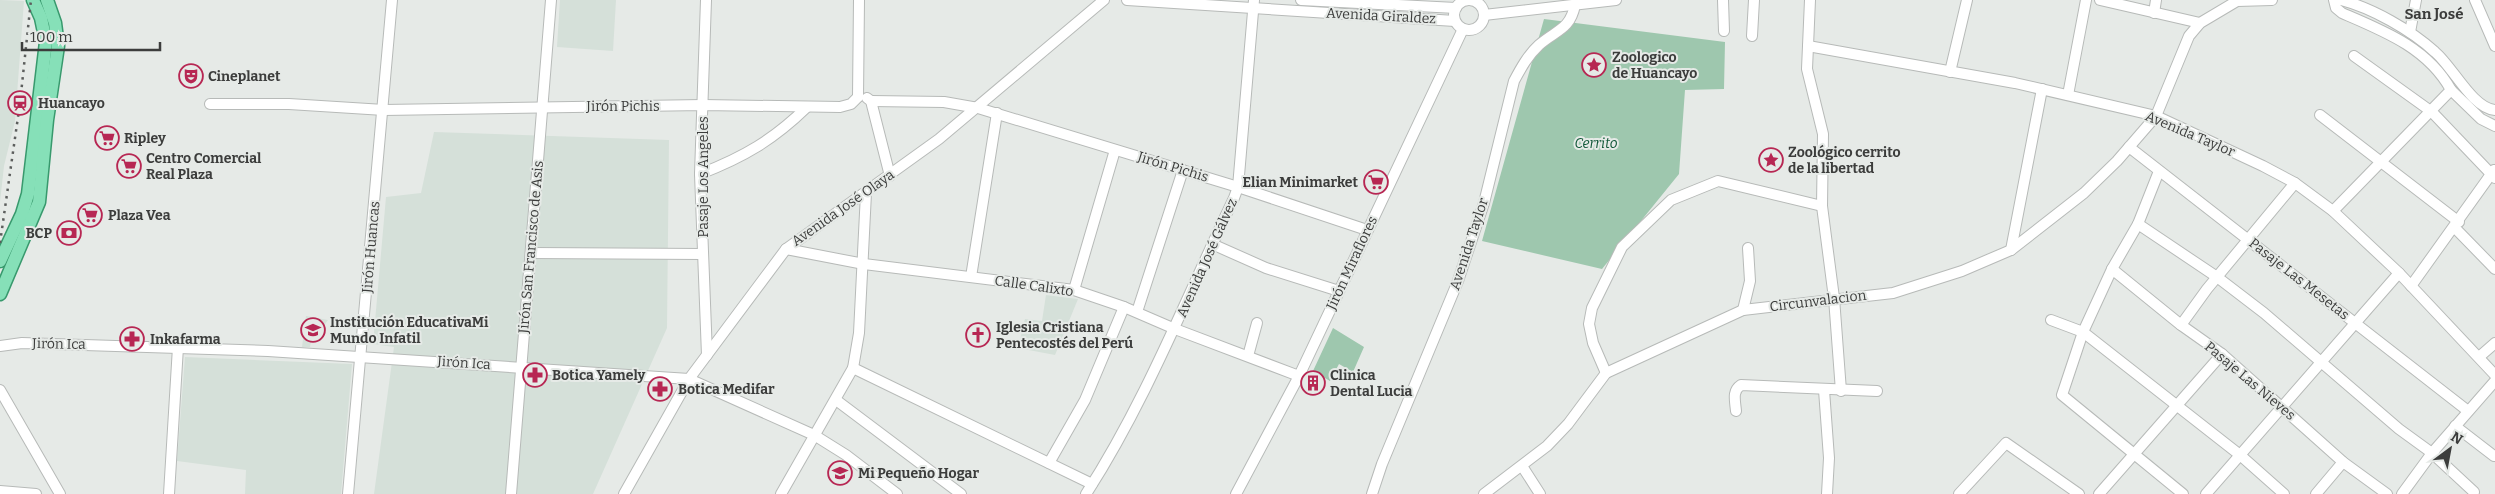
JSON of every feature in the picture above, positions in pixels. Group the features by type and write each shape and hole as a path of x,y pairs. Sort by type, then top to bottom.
{"main road":[{"path":"0,261 22,214 28,194 45,60 45,31 33,0"},
{"path":"0,294 39,202 47,120 58,46 55,23 47,0"}],"street":[{"name":"Jirón Huancas","path":"348,494 384,110 392,0"},
{"name":"Jirón San Francisco de Asis","path":"511,494 551,0"},
{"name":"Pasaje Los Angeles","path":"706,0 700,174 707,355"},
{"path":"858,97 859,0"},
{"name":"Avenida José Olaya","path":"624,494 689,379 786,249 890,176 978,108 1104,0"},
{"name":"Avenida Giraldez","path":"1127,0 1254,5 1455,21"},
{"name":"Avenida Giraldez","path":"1301,0 1456,8"},
{"path":"1466,0 1478,2 1484,15 1482,23 1477,28 1463,29 1455,21 1456,8 1466,0"},
{"path":"1484,15 1616,0"},
{"path":"1723,0 1724,31"},
{"path":"1752,36 1754,0"},
{"path":"1810,0 1807,69 1823,134 1822,206 1834,298 1842,391"},
{"path":"1950,72 1966,0"},
{"path":"2068,95 2086,0"},
{"path":"2100,0 2200,23 2237,0 2268,0"},
{"path":"2154,13 2156,0"},
{"path":"2334,0 2336,8 2342,13 2395,36 2413,48 2440,72 2451,90 2481,119 2495,126"},
{"path":"2340,0 2353,2 2410,32 2436,52 2476,101 2485,108 2495,110"},
{"path":"2410,32 2416,0"},
{"path":"2475,0 2495,46"},
{"name":"Avenida José Gálvez","path":"1086,494 1127,427 1175,329 1238,187 1254,5"},
{"name":"Avenida Taylor","path":"1372,494 1388,448 1458,280 1484,203 1514,81 1538,45 1568,25 1573,17 1576,5"},
{"name":"Circunvalacion","path":"1484,494 1547,446 1568,424 1606,373 1743,310 1893,292 1971,268 2011,250 2084,192 2129,147 2156,116 2189,36 2200,23"},
{"name":"Jirón Miraflores","path":"1236,494 1299,376 1463,29"},
{"name":"Avenida Taylor","path":"1808,46 2042,89 2156,116 2263,166 2295,183 2333,210 2412,286 2495,375"},
{"path":"2354,56 2432,112 2494,174 2412,286"},
{"path":"2011,250 2042,89"},
{"path":"2333,210 2432,112 2451,90"},
{"name":"Jirón Pichis","path":"210,104 289,104 384,110 543,106 703,105 840,107 851,104 858,97 867,98 871,101 944,102 997,113 1238,187 1367,230"},
{"path":"871,101 890,176"},
{"path":"700,174 735,161 769,141 807,107"},
{"path":"971,277 997,113"},
{"path":"2320,115 2382,162 2457,225 2495,269"},
{"name":"Pasaje Las Mesetas","path":"2129,147 2468,411"},
{"path":"1074,290 1115,150"},
{"path":"1137,312 1183,170"},
{"path":"2159,170 2138,224 2112,269 2083,332 2062,394 2183,494"},
{"path":"1606,373 1593,343 1589,324 1595,300 1622,247 1671,200 1718,181 1822,206"},
{"path":"2181,325 2217,277 2295,183"},
{"path":"781,494 853,368 859,333 864,264 866,193"},
{"path":"2138,224 2217,277 2264,313 2399,429 2432,452 2474,492"},
{"path":"1212,244 1266,268 1339,291"},
{"path":"1743,310 1750,281 1748,248"},
{"name":"Calle Calixto","path":"786,249 864,264 1074,290 1124,307 1175,329 1299,376"},
{"path":"531,253 703,254"},
{"name":"Pasaje Las Nieves","path":"2112,269 2181,325 2222,354 2343,462 2387,494"},
{"path":"2206,494 2399,273"},
{"path":"1049,463 1085,400 1124,307"},
{"path":"2051,320 2083,332 2240,455 2284,494"},
{"path":"1248,356 1257,323"},
{"name":"Jirón Ica","path":"0,346 22,343 178,347 360,356 689,379 814,435 846,455 897,494"},
{"path":"2479,357 2495,343"},
{"path":"169,494 178,347"},
{"path":"2099,494 2222,354"},
{"path":"853,368 1092,484"},
{"path":"2402,494 2432,452 2495,381"},
{"path":"1736,410 1735,394 1737,388 1742,385 1877,392"},
{"path":"0,390 60,494"},
{"path":"1824,390 1829,458 1827,494"},
{"path":"836,400 961,494"},
{"path":"2455,426 2494,456"},
{"path":"1964,493 2006,443 2079,494"},
{"path":"2316,494 2343,462"},
{"path":"1522,466 1540,494"},
{"path":"0,491 36,494"}],"shaded area":[{"path":"0,0 24,1 15,121 4,166 0,202"},
{"path":"560,0 616,0 613,51 557,47"},
{"path":"434,132 669,140 667,328 593,494 374,494 394,347 373,344 386,197 421,193"},
{"path":"1046,295 1078,299 1055,355 1018,348 1025,319 1042,321"},
{"name":"Institución EducativaMi Mundo Infatil","path":"306,316 328,320 318,334 312,334 310,347 302,347"},
{"path":"185,357 352,364 341,494 245,494 246,470 177,461"},
{"name":"Mi Pequeño Hogar","path":"840,462 849,468 839,485 830,479"}],"green space":[{"name":"Cerrito","path":"1544,19 1725,42 1724,89 1685,90 1679,174 1602,269 1482,241"},
{"path":"1333,328 1364,347 1353,372 1339,364 1330,381 1313,371"}],"railway":[{"path":"0,243 20,103 31,0"}],"place":[{"name":"Zoologico de Huancayo","path":"1594,65"},
{"name":"Cineplanet","path":"191,76"},
{"name":"Huancayo","path":"20,103"},
{"name":"Ripley","path":"107,138"},
{"name":"Zoológico cerrito de la libertad","path":"1771,160"},
{"name":"Centro Comercial Real Plaza","path":"129,166"},
{"name":"Elian Minimarket","path":"1376,182"},
{"name":"Plaza Vea","path":"90,215"},
{"name":"BCP","path":"69,233"},
{"name":"Institución EducativaMi Mundo Infatil","path":"313,330"},
{"name":"Iglesia Cristiana Pentecostés del Perú","path":"978,335"},
{"name":"Inkafarma","path":"132,339"},
{"name":"Botica Yamely","path":"535,375"},
{"name":"Clinica Dental Lucia","path":"1313,383"},
{"name":"Botica Medifar","path":"660,389"},
{"name":"Mi Pequeño Hogar","path":"840,473"}],"district":[{"name":"San José","path":"2434,14"}]}
